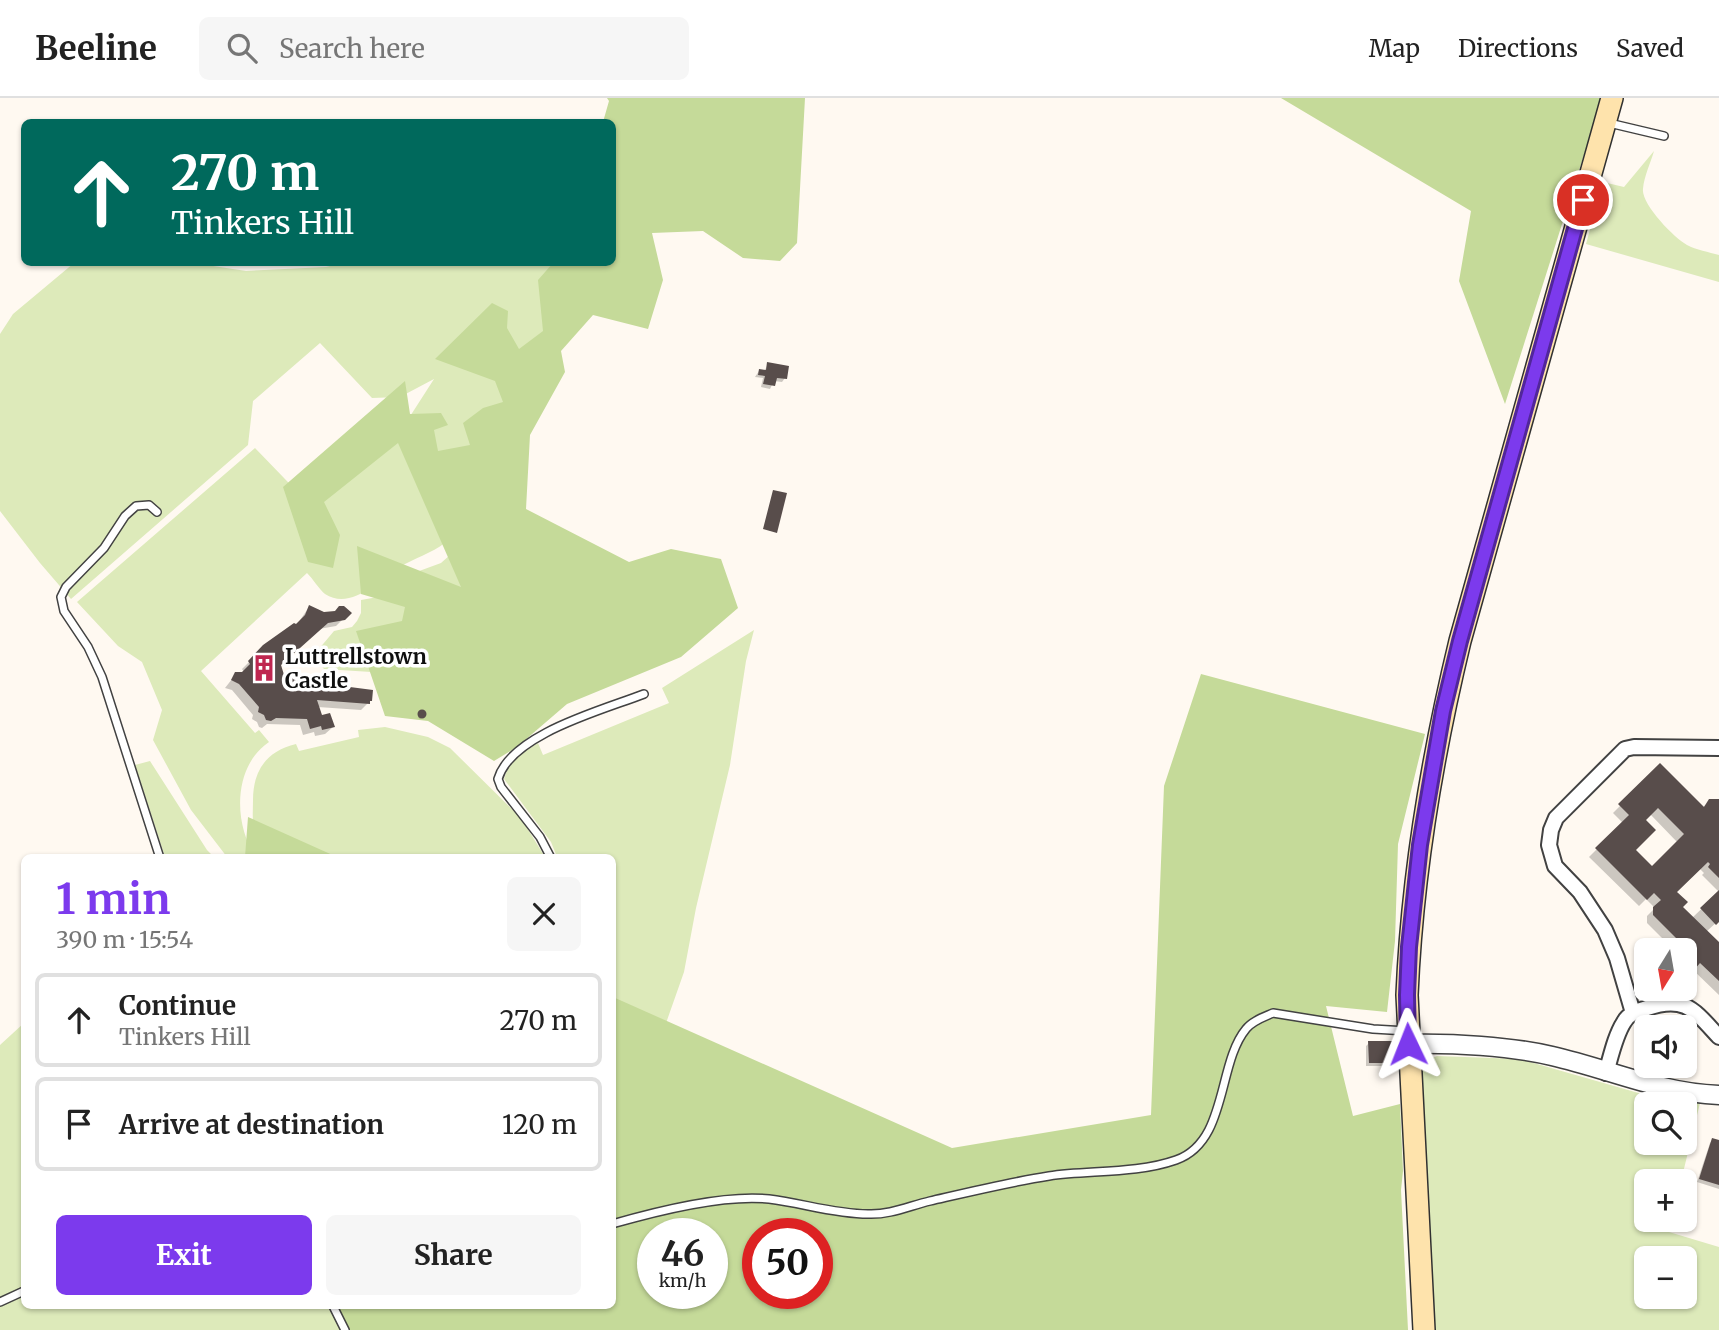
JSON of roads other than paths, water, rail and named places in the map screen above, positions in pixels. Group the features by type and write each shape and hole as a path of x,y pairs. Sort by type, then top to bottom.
{"main road":[{"path":"1424,1330 1407,995 1420,845 1443,711 1460,641 1612,98"}],"street":[{"path":"1633,1013 1617,958 1605,930 1593,908 1560,872 1552,859 1549,845 1553,824 1570,803 1625,749 1719,748"},
{"path":"1606,1073 1622,1025 1633,1013 1663,1002 1682,1003 1692,1009 1719,1037"},
{"path":"1408,1038 1512,1049 1555,1057 1662,1089 1719,1095"}],"lane":[{"path":"1605,122 1664,136"},
{"path":"156,512 149,505 136,506 130,511 104,548 66,587 61,597 64,611 88,647 102,677 159,854"},
{"path":"549,854 534,827 501,786 498,779 500,772 522,748 545,732 644,695"},
{"path":"616,1223 713,1201 753,1199 836,1212 894,1212 929,1201 1048,1176 1132,1168 1177,1160 1200,1144 1213,1119 1235,1048 1247,1028 1261,1018 1273,1013 1373,1029 1408,1038"},
{"path":"0,1302 21,1292"},
{"path":"334,1309 345,1330"}],"place":[{"name":"Luttrellstown Castle","path":"264,668"}]}
